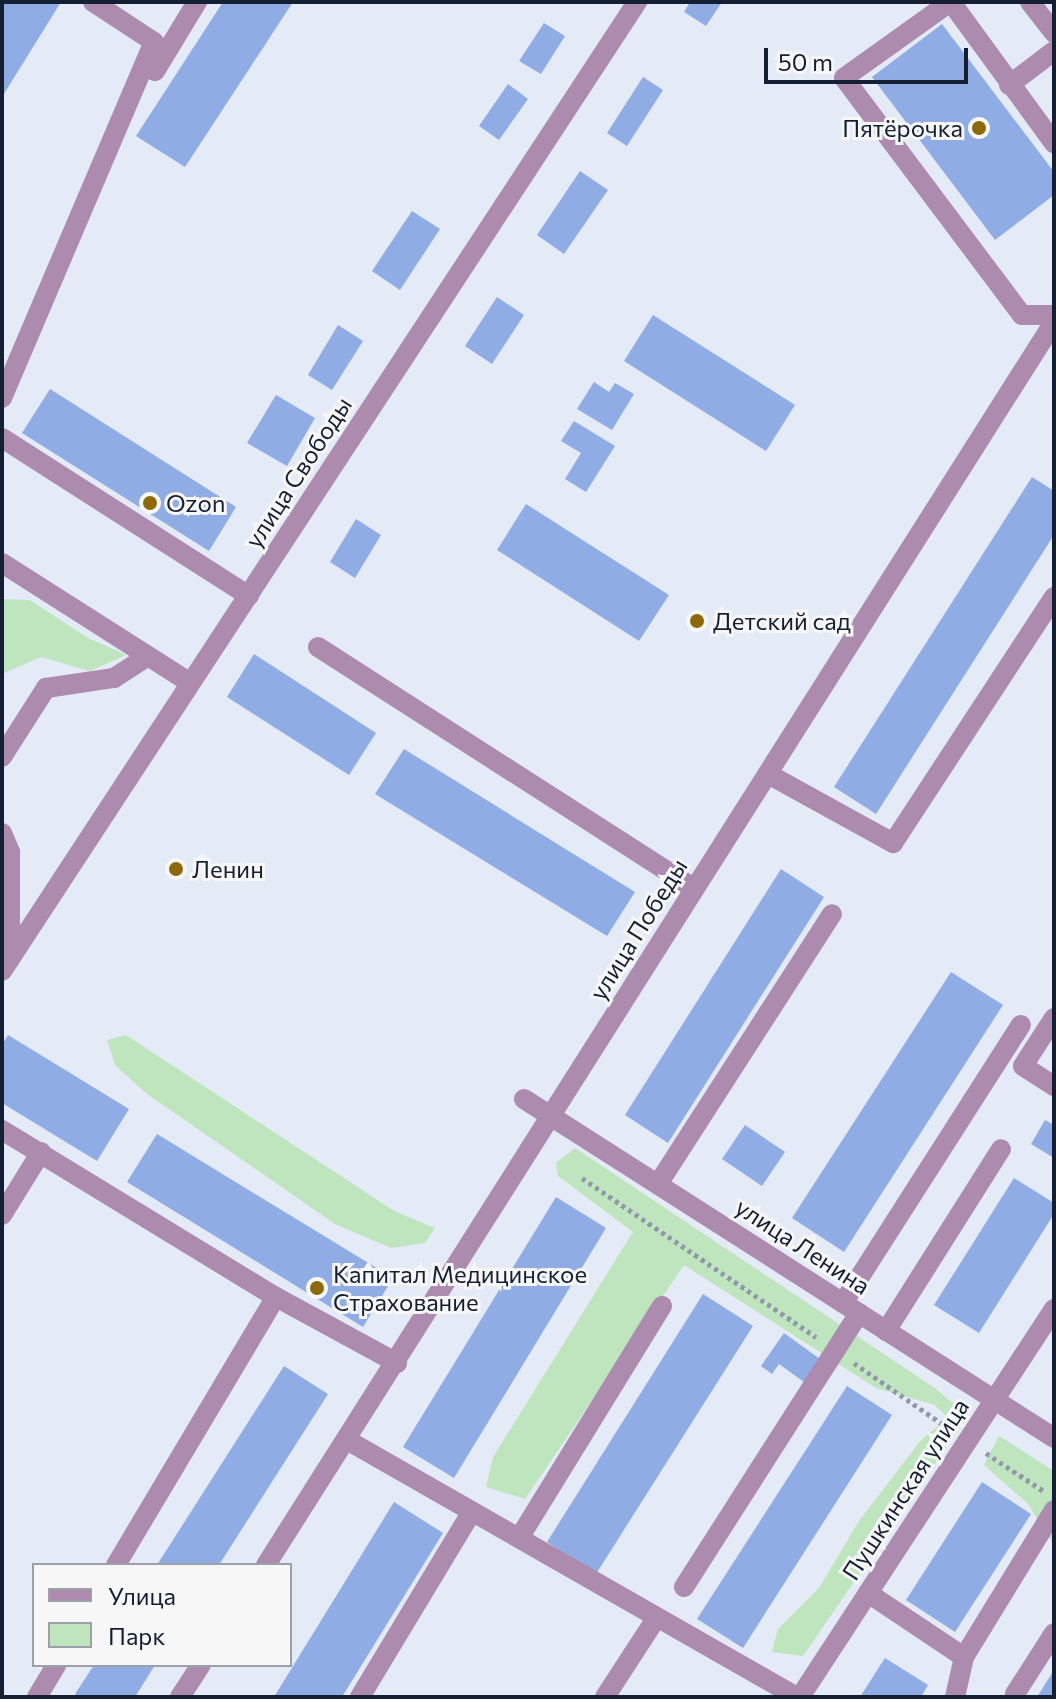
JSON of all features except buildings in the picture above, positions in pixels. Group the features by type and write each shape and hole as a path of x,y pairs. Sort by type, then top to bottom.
{"street":[{"path":"93,2 154,42"},
{"path":"154,42 155,71 197,2"},
{"name":"улица Свободы","path":"6,965 637,2"},
{"path":"1054,143 951,2 844,78 1022,315 1054,315"},
{"path":"1030,2 1054,33"},
{"path":"2,398 154,42"},
{"path":"1009,85 1054,51"},
{"name":"улица Победы","path":"267,1563 397,1363 1054,322"},
{"path":"2,438 249,596"},
{"path":"2,563 189,682"},
{"path":"768,774 893,843 1054,597"},
{"path":"318,647 694,888"},
{"path":"2,757 46,688 114,678 148,656"},
{"path":"2,833 10,852 6,965"},
{"path":"658,1184 832,914"},
{"path":"1054,1018 1023,1066 1054,1086"},
{"path":"684,1587 1021,1025"},
{"name":"улица Ленина","path":"524,1099 552,1113 1054,1438"},
{"path":"2,1130 276,1297 397,1363"},
{"path":"886,1331 1001,1149"},
{"path":"2,1215 41,1152"},
{"path":"117,1563 276,1297"},
{"path":"521,1535 662,1306"},
{"name":"Пушкинская улица","path":"799,1697 1054,1309"},
{"path":"347,1440 471,1513 521,1535 799,1697"},
{"path":"955,1697 964,1657 1054,1510"},
{"path":"360,1697 471,1513"},
{"path":"868,1593 964,1657"},
{"path":"605,1697 657,1617"},
{"path":"1015,1694 1054,1633"},
{"path":"37,1697 55,1667"},
{"path":"180,1697 200,1667"}],"green space":[{"path":"2,599 30,600 88,638 126,655 90,671 41,657 2,674"},
{"path":"126,1035 394,1211 435,1228 425,1243 391,1248 335,1224 147,1094 115,1065 107,1040"},
{"path":"575,1148 936,1389 968,1416 803,1656 772,1652 778,1629 819,1588 859,1521 921,1440 948,1418 935,1405 876,1388 684,1265 525,1499 486,1487 493,1457 633,1232 558,1176 556,1163"},
{"path":"999,1436 1054,1471 1054,1545 1028,1504 984,1465"}],"place":[{"name":"Пятёрочка","path":"979,128"},
{"name":"Ozon","path":"150,503"},
{"name":"Детский сад","path":"697,621"},
{"name":"Ленин","path":"176,869"},
{"name":"Капитал Медицинское Страхование","path":"317,1288"}]}
